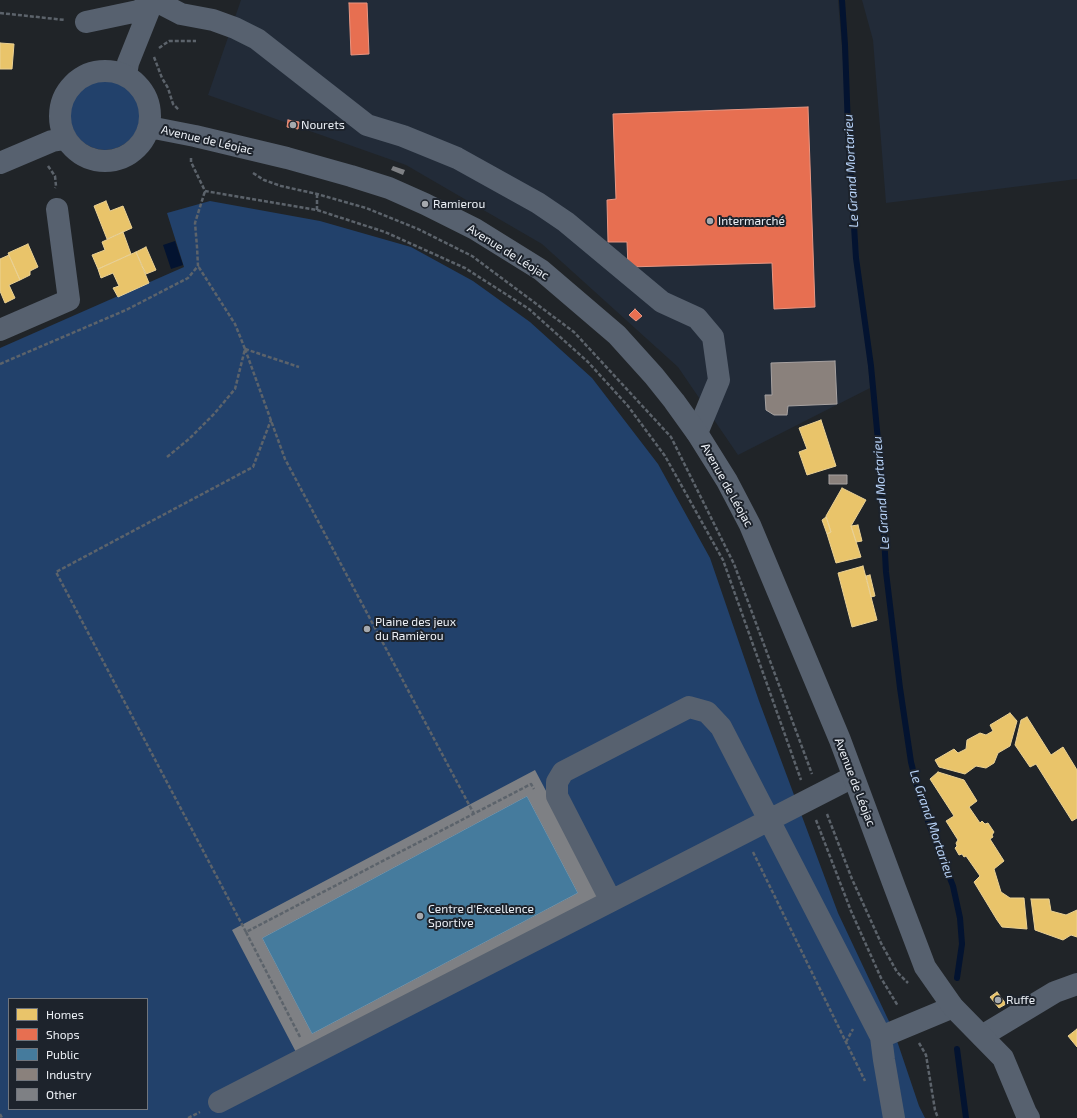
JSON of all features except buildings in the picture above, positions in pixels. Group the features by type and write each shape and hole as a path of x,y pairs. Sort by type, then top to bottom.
{"main road":[{"path":"86,22 138,11 154,1"},
{"path":"126,75 128,63 154,1"},
{"path":"154,1 181,14 213,20 257,38 367,125 403,136 457,158 538,203 566,222 662,302 697,318 713,337 719,380 697,433"},
{"path":"97,71 112,71 126,75 138,84 146,97 150,112 149,127 144,140 135,150 124,157 111,161 97,160 85,157 74,149 65,139 60,125 59,110 63,96 72,84 83,75 97,71"},
{"name":"Avenue de Léojac","path":"149,127 280,156 390,188 426,204 475,229 541,270 617,335 654,376 697,433 727,481 750,525 840,740 925,967 953,1007 1003,1058 1029,1118"},
{"path":"0,163 52,142 65,139"},
{"path":"0,330 69,300 57,209"},
{"path":"611,901 557,796 557,782 563,772 689,707 707,712 721,727 881,1037 894,1118"},
{"path":"219,1102 853,776"},
{"path":"982,1036 1056,992 1077,984"},
{"path":"881,1037 953,1007"}],"path":[{"path":"0,13 86,22"},
{"path":"138,39 159,48 154,57 162,78 168,88 172,104 184,114"},
{"path":"191,155 191,162 205,191 195,223 198,266 235,324 285,459 474,814"},
{"path":"252,173 264,180 281,186 317,194 366,208 418,229 472,256 574,332 671,437 734,564 814,797 851,911 881,978 910,1025 926,1055 935,1110 938,1118"},
{"path":"205,191 317,210 385,232 465,268 529,309 588,362 628,406 665,456 723,560 814,797 881,943 897,972 913,988"},
{"path":"317,194 317,210"},
{"path":"0,364 126,310 188,278 198,266"},
{"path":"245,349 299,368"},
{"path":"167,457 189,440 236,389 245,349"},
{"path":"271,420 253,468 56,572 310,1055"},
{"path":"246,932 531,784 535,791"},
{"path":"744,833 866,1084"},
{"path":"0,1114 2,1118"}],"shaded area":[{"path":"241,0 838,0 870,388 738,455 678,367 542,244 406,165 208,95"},
{"path":"862,0 1077,0 1077,179 886,203 873,40"},
{"path":"105,80 118,83 130,90 137,102 140,115 137,128 130,140 118,147 105,150 92,147 80,140 73,128 70,115 73,102 80,90 92,83"},
{"name":"Plaine des jeux du Ramièrou","path":"210,201 320,221 411,247 473,281 530,322 592,378 658,464 710,558 759,701 838,913 894,1032 919,1106 925,1118 0,1118 0,348 184,267 167,213"},
{"path":"175,241 183,265 171,269 163,245"}],"waterway":[{"name":"Le Grand Mortarieu","path":"842,0 856,258 871,366 880,462 886,572 900,688 911,762 920,798 953,886 960,918 962,944 957,978"},
{"name":"Le Grand Mortarieu","path":"957,1049 966,1118"}],"place":[{"name":"Nourets","path":"293,125"},
{"name":"Ramierou","path":"425,204"},
{"name":"Intermarché","path":"710,221"},
{"name":"Plaine des jeux du Ramièrou","path":"367,629"},
{"name":"Centre d'Excellence Sportive","path":"420,916"},
{"name":"Ruffe","path":"998,1000"}]}
